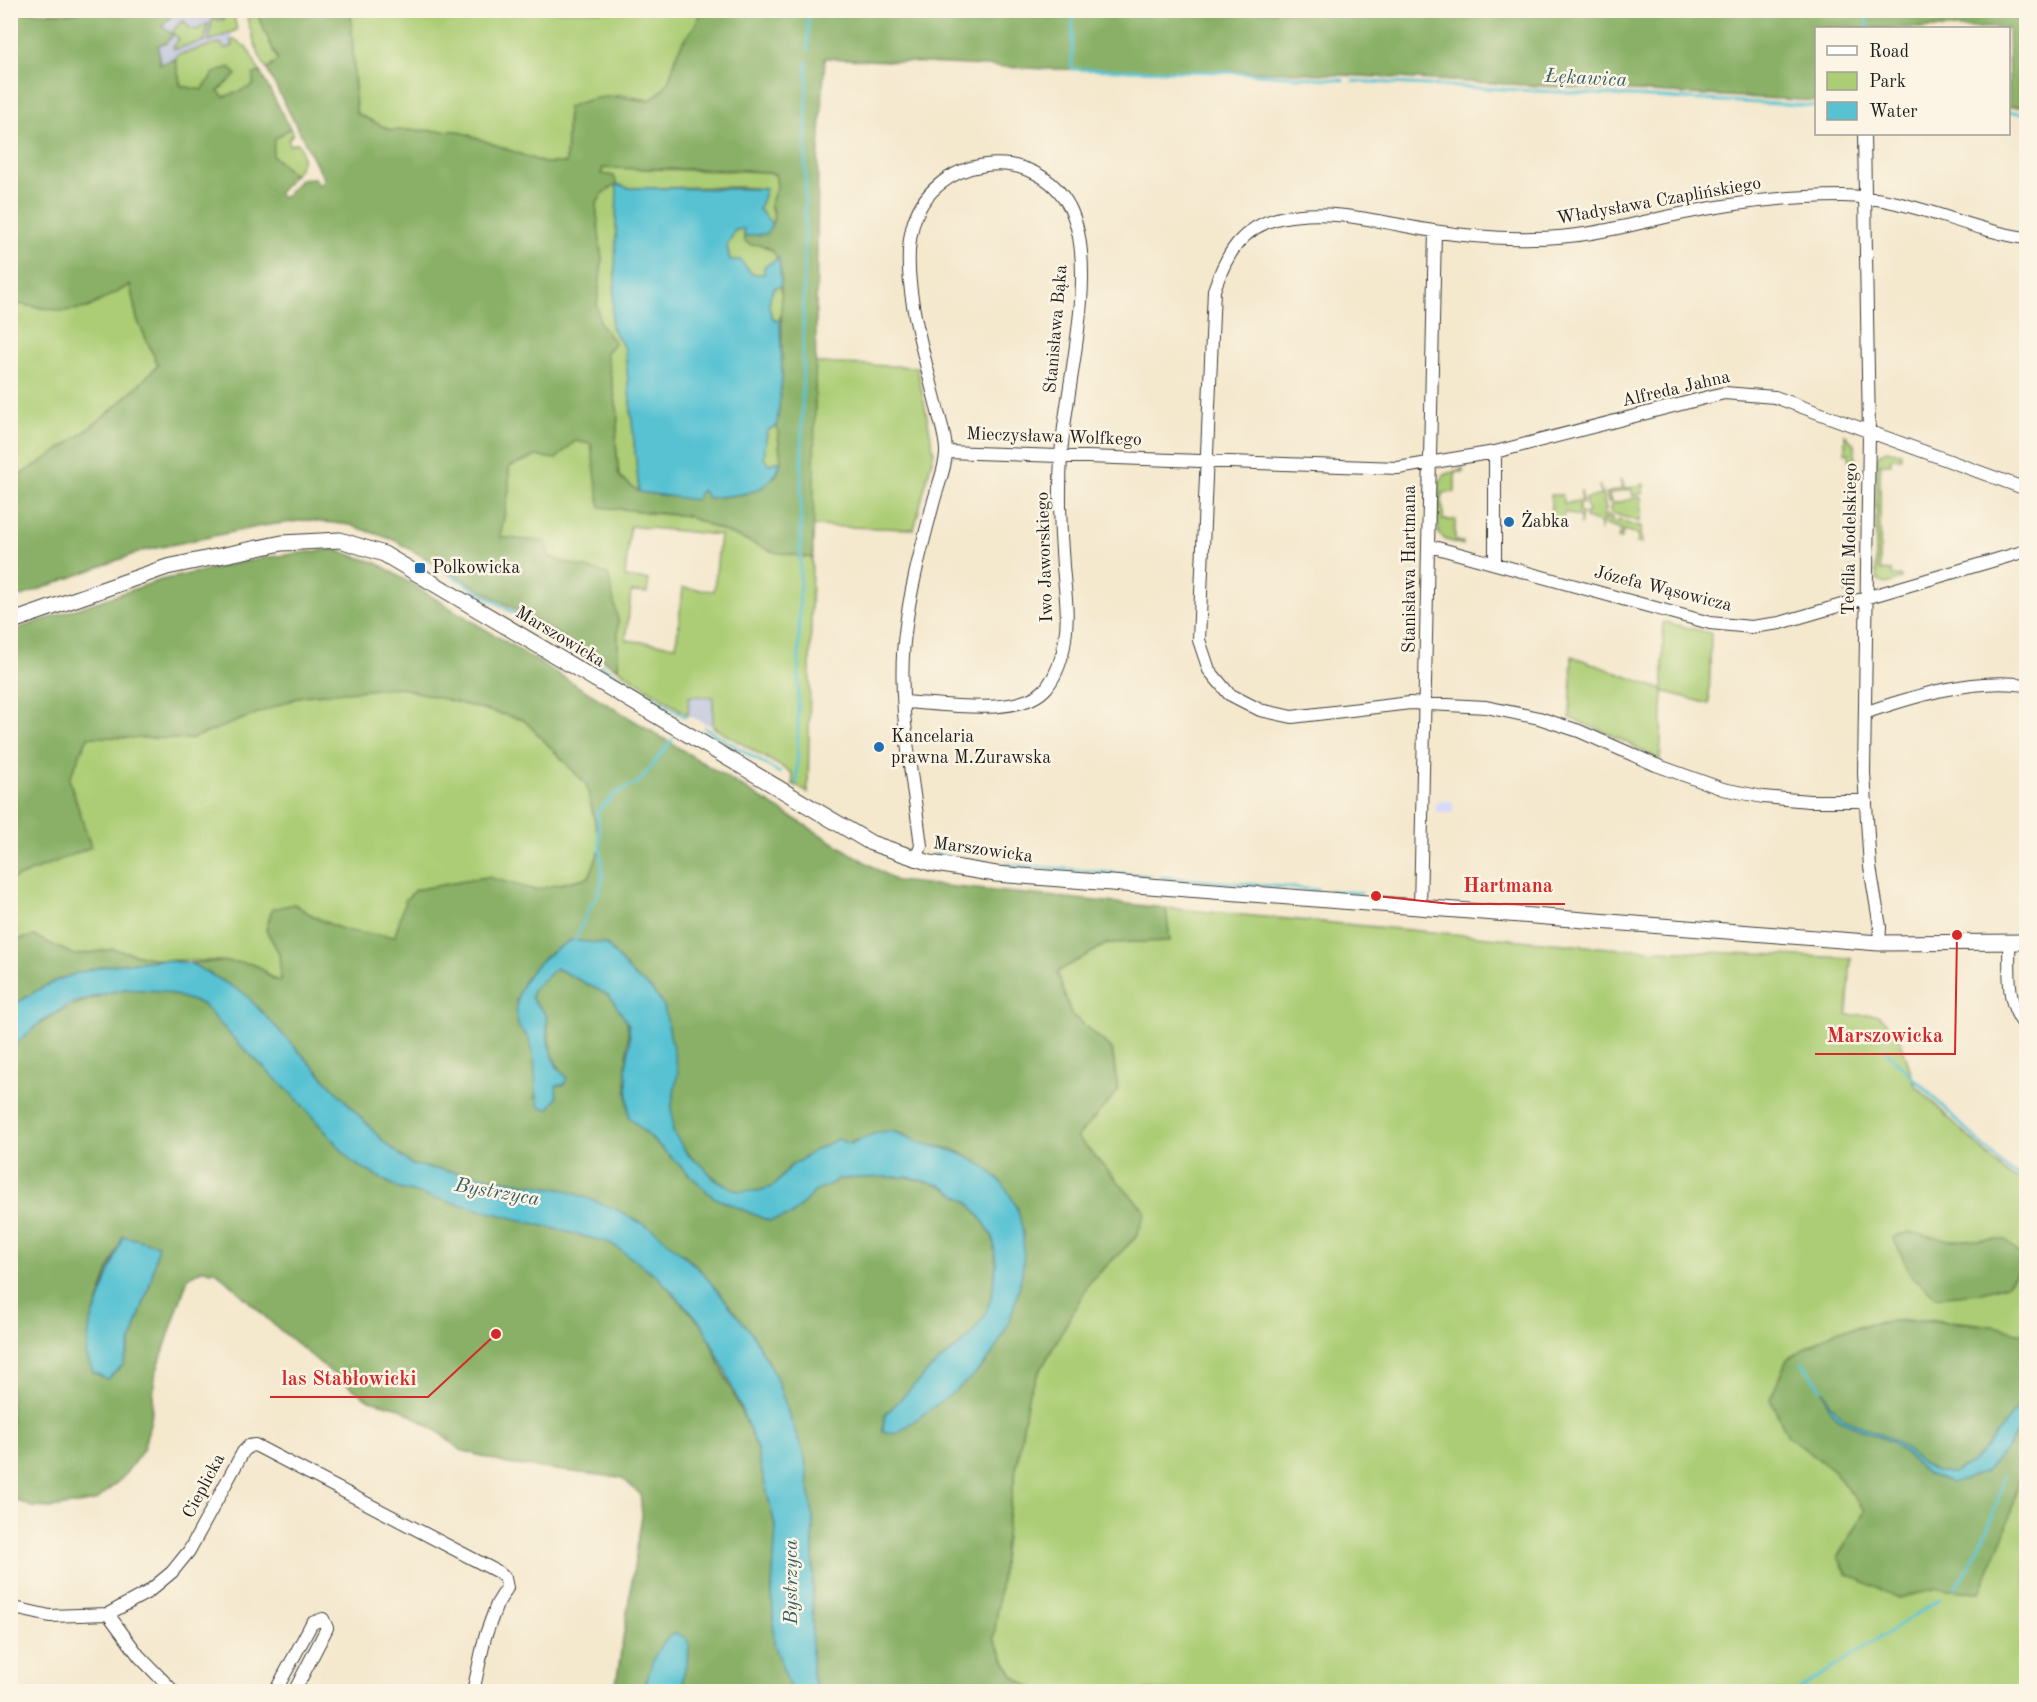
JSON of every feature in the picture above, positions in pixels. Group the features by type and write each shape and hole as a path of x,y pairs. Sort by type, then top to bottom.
{"street":[{"name":"Teofila Modelskiego","path":"1864,135 1867,198 1869,433 1866,801 1870,867 1880,927 1880,943"},
{"name":"Stanisława Bąka","path":"947,452 915,309 911,233 920,207 942,182 963,169 1001,164 1031,171 1052,185 1064,198 1077,226 1081,253 1080,304 1061,455"},
{"name":"Władysława Czaplińskiego","path":"1866,801 1797,800 1723,789 1665,769 1579,730 1539,718 1486,707 1410,703 1292,717 1260,710 1229,694 1209,670 1199,640 1214,290 1225,259 1237,241 1256,227 1280,218 1322,214 1435,231 1531,238 1581,235 1629,228 1721,206 1811,196 1893,201 1998,234 2026,238"},
{"name":"Stanisława Hartmana","path":"1420,908 1427,704 1429,465 1435,231"},
{"name":"Alfreda Jahna","path":"1429,465 1495,452 1724,393 1775,397 2026,489"},
{"name":"Mieczysława Wolfkego","path":"916,859 921,846 905,702 903,668 905,634 915,575 947,452 1398,468 1429,465"},
{"path":"1495,452 1495,563"},
{"name":"Iwo Jaworskiego","path":"905,702 1014,706 1033,700 1047,687 1059,666 1065,640 1067,610 1062,563 1061,455"},
{"name":"Marszowicka","path":"10,622 112,584 167,567 301,540 340,540 384,554 871,843 916,859 957,869 1420,908 1880,943 2026,942"},
{"name":"Józefa Wąsowicza","path":"1430,546 1699,620 1751,627 1780,623 2026,551"},
{"path":"1867,712 1933,693 1974,685 2026,685"},
{"path":"2009,942 2011,997 2016,1016 2026,1027"},
{"name":"Cieplicka","path":"10,1607 50,1616 108,1614 148,1592 172,1572 197,1536 243,1452 255,1445 505,1578 507,1588 497,1604 486,1637 473,1692"},
{"path":"108,1614 139,1656 174,1692"},
{"path":"275,1692 312,1623 323,1619 327,1628 294,1692"}],"shaded area":[{"path":"152,11 231,11 228,18 235,54 157,91"},
{"path":"688,696 713,697 713,727 688,715"},
{"path":"1436,801 1453,801 1453,813 1436,812"}],"green space":[{"path":"92,10 176,11 162,26 173,35 165,44 158,45 160,64 175,59 181,86 202,90 214,73 230,67 236,75 218,91 224,97 253,86 253,75 260,72 290,128 274,140 273,156 294,175 278,194 283,198 301,179 314,178 319,185 325,181 267,70 278,60 257,14 262,11 351,11 356,113 390,130 458,131 544,163 566,163 568,107 590,99 608,97 648,101 657,95 670,77 676,56 695,26 699,11 2026,11 2026,107 2010,107 2010,27 1815,27 1815,101 1285,72 1047,69 825,58 818,164 813,558 774,552 687,516 600,507 591,444 575,441 556,459 536,456 509,467 509,490 500,537 546,542 549,558 608,574 618,620 618,669 394,540 350,525 307,520 262,526 142,551 11,600 11,480 51,456 107,414 158,365 137,319 130,285 87,308 63,311 11,303 11,11 62,13","holes":["603,168 746,170 775,174 777,186 770,206 774,213 770,227 766,234 744,236 745,242 763,246 772,251 778,260 781,272 782,376 777,426 781,461 777,475 761,487 744,494 708,498 702,490 699,492 639,492 619,476 616,443 618,413 606,352 615,343 600,324 597,305 602,261 596,205 603,193 617,184 614,176 601,174"]},
{"path":"210,11 233,11 237,30 209,41 212,19 223,20 224,17 212,16"},
{"path":"351,11 699,11 699,22 680,47 692,107 620,95 568,107 566,164 544,163 458,131 390,130 356,113"},
{"path":"257,14 278,61 267,70 258,53 247,19"},
{"path":"183,20 189,28 196,30 208,24 205,41 175,49 173,47 179,39 172,32"},
{"path":"235,39 248,49 260,72 253,75 254,86 224,97 218,91 214,73 202,90 181,86 175,59 178,55 220,43 225,49 233,46 231,41"},
{"path":"290,128 293,134 288,140 290,145 298,143 302,152 302,163 294,175 272,156 273,140"},
{"path":"603,168 771,172 775,174 777,186 770,206 774,215 772,224 759,209 766,189 740,187 628,188 617,185 615,281 611,327 625,349 639,492 619,476 616,443 618,413 606,352 614,343 600,324 597,305 602,261 596,206 607,177 601,174"},
{"path":"744,229 744,236 773,251 779,258 764,267 764,274 752,274 740,260 730,260 727,246 735,230"},
{"path":"130,285 137,319 158,365 107,414 51,456 11,480 11,303 63,311 87,308"},
{"path":"781,286 783,303 780,319 775,321 770,309 770,301 774,288"},
{"path":"815,363 917,367 934,452 914,529 813,526"},
{"path":"777,426 781,461 768,464 764,458 767,431"},
{"path":"1845,435 1854,444 1855,461 1849,461 1849,453 1845,453"},
{"path":"575,441 591,444 595,468 647,513 687,516 774,552 812,558 808,793 793,784 792,773 713,727 713,697 689,696 688,715 618,669 618,620 575,566 500,538 509,490 509,467 536,456 556,459","holes":["630,526 720,535 714,591 683,588 676,646 626,640 631,592 647,593 649,580 625,577"]},
{"path":"1886,450 1901,453 1901,458 1891,458 1891,464 1880,464 1880,570 1892,571 1892,576 1901,576 1901,579 1886,584 1878,581 1876,573 1876,462 1879,454"},
{"path":"1463,468 1463,472 1455,472 1455,492 1443,493 1442,505 1438,505 1439,484 1444,475"},
{"path":"1620,480 1625,489 1644,484 1643,493 1633,496 1631,489 1609,494 1611,502 1608,502 1606,493 1622,489"},
{"path":"1599,485 1606,508 1600,532 1600,523 1585,518 1585,513 1588,512 1585,499 1601,495"},
{"path":"1581,490 1583,503 1579,504 1579,512 1582,513 1580,526 1580,517 1565,512 1562,520 1551,520 1551,495 1562,495 1565,504 1581,500"},
{"path":"1640,497 1642,499 1640,522 1611,513 1611,504"},
{"path":"1437,508 1443,508 1443,520 1455,520 1455,541 1463,542 1463,545 1446,540 1439,534"},
{"path":"1607,515 1612,517 1611,521 1618,523 1619,519 1631,525 1641,526 1642,544 1637,543 1639,535 1624,530 1621,539 1618,538 1621,530 1605,525"},
{"path":"332,549 377,563 896,881 1166,908 1170,941 1108,943 1057,972 1071,1014 1112,1049 1118,1091 1077,1137 1146,1212 1136,1237 1089,1283 1029,1391 1008,1518 994,1639 1013,1676 1037,1691 817,1691 812,1676 813,1518 805,1459 775,1375 753,1335 703,1273 685,1255 565,1190 412,1165 383,1141 244,993 190,963 243,962 257,966 274,979 281,981 279,953 266,930 272,909 294,904 342,929 366,934 395,936 405,901 415,890 487,877 535,890 589,877 601,847 586,784 524,720 398,687 302,696 191,739 88,737 69,779 91,847 11,880 11,631 161,580 262,558","holes":["606,944 633,975 651,989 676,1063 671,1114 673,1131 691,1157 730,1188 746,1192 771,1188 789,1167 798,1162 858,1140 891,1131 898,1132 917,1142 952,1149 973,1159 991,1173 1018,1209 986,1363 963,1384 896,1434 883,1431 885,1415 931,1368 969,1338 985,1315 992,1295 996,1264 993,1237 967,1201 940,1185 907,1177 840,1179 814,1192 792,1215 769,1221 713,1197 629,1117 626,1086 628,1028 626,1018 617,1002 608,995 555,968 533,989 531,998 545,1015 552,1053 563,1072 556,1085 535,1098 535,1060 530,1042 519,1028 516,1000 531,972"]},
{"path":"1855,568 1856,583 1846,594 1846,577 1850,577 1850,569"},
{"path":"1663,622 1711,633 1709,704 1663,691 1660,760 1614,736 1570,718 1572,656 1663,690"},
{"path":"399,687 524,720 586,784 601,847 589,877 535,890 487,877 415,890 405,901 396,936 368,935 327,926 294,904 266,930 279,953 281,982 274,981 257,966 218,961 160,960 113,949 75,956 34,936 11,941 11,880 90,847 69,779 88,736 191,739 302,696"},
{"path":"1166,908 1608,948 1851,958 1847,1015 1879,1015 1901,1041 1915,1085 2008,1175 2026,1181 2026,1335 1979,1324 1926,1320 1879,1322 1835,1331 1788,1436 1833,1470 1866,1512 1838,1556 1898,1598 1937,1589 1980,1592 2026,1462 2026,1691 1037,1691 1013,1676 994,1639 1008,1518 1029,1391 1089,1283 1136,1237 1077,1137 1118,1091 1112,1049 1071,1014 1057,972 1108,943 1170,941"},
{"path":"34,936 75,955 113,949 160,960 99,967 81,972 46,986 11,1008 11,941"},
{"path":"125,989 162,991 203,1004 238,1043 297,1099 352,1162 400,1189 611,1243 657,1276 704,1328 755,1443 776,1529 772,1589 774,1643 791,1691 684,1691 683,1678 690,1646 646,1681 646,1691 615,1691 642,1515 640,1494 622,1478 507,1464 461,1450 440,1433 400,1408 369,1400 343,1382 273,1324 216,1271 201,1270 188,1278 155,1376 151,1420 143,1450 123,1477 96,1501 52,1508 32,1507 11,1498 11,1048 36,1026 63,1010 78,1003","holes":["123,1236 151,1281 123,1365 107,1378 93,1372 90,1325"]},
{"path":"1909,1232 1950,1240 2006,1240 2026,1261 2007,1285 1978,1293 1936,1297 1911,1275 1893,1238"},
{"path":"1893,1321 1978,1324 2026,1335 2026,1462 2022,1469 2006,1531 1980,1592 1937,1589 1898,1598 1847,1574 1838,1557 1865,1511 1833,1470 1788,1436 1770,1399 1787,1359 1835,1331"}],"water":[{"path":"617,184 628,188 766,189 759,209 772,224 766,234 744,236 744,229 735,230 727,246 730,260 740,260 752,274 764,274 764,267 779,258 781,286 774,288 769,305 775,321 780,319 782,376 777,426 767,431 764,458 769,464 781,461 770,481 761,487 742,494 708,498 702,490 695,500 639,492 625,349 611,327 615,281"},
{"path":"571,940 606,944 633,975 651,989 664,1006 678,1072 672,1104 673,1132 689,1156 704,1167 715,1180 738,1191 758,1191 774,1186 791,1166 838,1139 851,1144 884,1131 898,1133 924,1144 954,1152 977,1162 994,1175 1008,1192 1018,1211 1023,1233 1020,1284 1015,1305 997,1346 985,1363 965,1383 896,1434 883,1431 885,1415 931,1368 969,1338 985,1315 992,1295 996,1264 993,1237 967,1201 940,1185 907,1177 840,1179 814,1192 792,1215 769,1221 713,1197 629,1117 626,1067 630,1043 629,1025 610,996 556,968 533,989 531,998 546,1015 548,1043 556,1065 567,1078 564,1085 556,1085 557,1098 549,1109 540,1107 537,1099 534,1055 526,1035 519,1028 516,1013 517,999 521,986 537,965 547,955"},
{"name":"Bystrzyca","path":"160,960 190,963 244,993 383,1141 412,1165 565,1190 614,1208 656,1231 703,1273 753,1335 775,1375 805,1459 813,1518 812,1676 817,1691 791,1691 774,1643 772,1589 776,1529 755,1443 726,1372 702,1324 657,1276 610,1243 400,1189 352,1162 297,1099 238,1043 202,1004 162,991 125,989 68,1005 41,1022 11,1048 11,1008 28,996 63,978 99,967"},
{"path":"123,1236 158,1245 151,1281 123,1365 107,1379 93,1372 86,1354 90,1325"},
{"path":"1821,1386 1832,1406 1842,1417 1895,1441 1935,1472 1952,1473 1968,1465 1980,1455 2026,1397 2026,1417 2007,1449 1986,1472 1952,1483 1927,1474 1893,1443 1838,1419 1832,1413"},
{"path":"675,1633 685,1637 690,1646 683,1678 684,1691 646,1691 648,1675 658,1650 668,1637"}],"waterway":[{"path":"808,10 808,50"},
{"name":"Łękawica","path":"1073,10 1072,69 1227,72 1343,80"},
{"path":"1866,10 1867,27"},
{"path":"797,783 807,62"},
{"name":"Łękawica","path":"1353,81 1815,106"},
{"name":"Łękawica","path":"2010,112 2026,113"},
{"path":"446,572 686,717"},
{"path":"705,728 780,773"},
{"path":"575,940 592,902 597,897 603,878 597,812 616,793 639,782 672,740"},
{"path":"935,854 957,860 992,864"},
{"path":"1004,864 1150,876"},
{"path":"1161,877 1318,890"},
{"path":"1330,891 1361,893"},
{"path":"1886,1051 2010,1172 2026,1177"},
{"path":"1802,1362 1822,1389"},
{"path":"1954,1588 1969,1566 1985,1534 1997,1501 2003,1475"},
{"path":"1795,1692 1940,1599"}],"place":[{"name":"Żabka","path":"1509,522"},
{"name":"Polkowicka","path":"420,568"},
{"name":"Kancelaria prawna M.Zurawska","path":"879,747"},
{"name":"Hartmana","path":"1376,896"},
{"name":"Marszowicka","path":"1957,935"},
{"name":"las Stabłowicki","path":"496,1334"}]}
